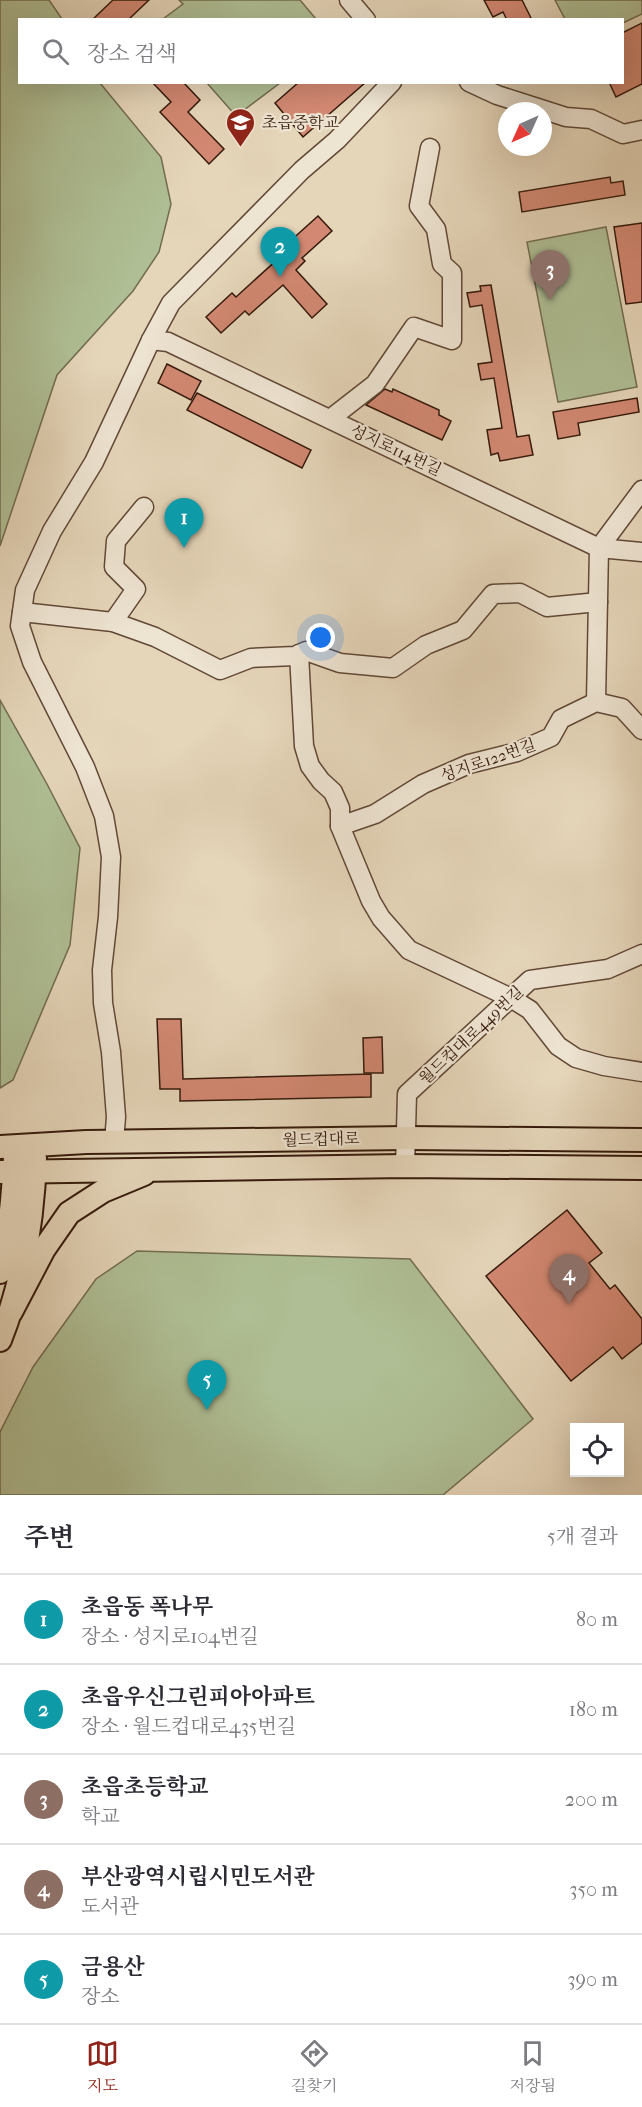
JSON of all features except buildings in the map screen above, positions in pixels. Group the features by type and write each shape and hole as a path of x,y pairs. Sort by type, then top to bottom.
{"main road":[{"name":"월드컵대로","path":"17,1146 114,1142 406,1138 642,1140"},
{"path":"0,1265 9,1231 17,1146"},
{"name":"월드컵대로","path":"16,1172 405,1167 642,1168"},
{"path":"0,1340 11,1312 44,1250 69,1213 103,1191 154,1169"},
{"path":"11,1312 29,1232 16,1172"}],"street":[{"path":"349,0 364,18"},
{"path":"114,1142 116,1117 102,970 111,857 104,816 85,766 32,662 20,626 25,590 52,531 94,462 151,340 171,303 302,170 337,140 390,84"},
{"path":"473,84 497,95 566,117 591,119 623,134 642,130"},
{"path":"330,419 375,384 414,327 452,340 452,273 442,264 436,229 420,206 430,148"},
{"name":"성지로114번길","path":"151,340 168,342 599,548 642,552"},
{"path":"642,490 599,548 596,702 622,708 642,730"},
{"path":"114,622 136,589 114,567 116,541 144,507"},
{"path":"22,612 114,622 154,637 220,669 251,658 295,656 306,651 340,663 393,668 426,645 463,630 493,594 520,593 547,607 598,602"},
{"path":"299,654 304,746 310,766 333,792 340,808 340,826 371,901 399,940 409,950 437,965 511,998 530,1010 558,1046 576,1058 604,1066 642,1072"},
{"name":"성지로122번길","path":"340,826 375,814 423,784 469,764 517,752 551,737 561,719 596,702"},
{"name":"월드컵대로449번길","path":"405,1167 407,1094 530,980 608,969 642,954"}],"green space":[{"path":"0,0 49,0 61,18 18,18 18,84 101,84 161,157 171,204 159,252 133,291 57,375 0,546"},
{"path":"179,0 300,0 315,18 164,18 183,4"},
{"path":"555,0 642,0 642,14 624,23 624,18 564,18"},
{"path":"208,84 279,84 236,116"},
{"path":"606,227 637,387 558,402 527,242"},
{"path":"0,700 80,848 70,945 13,1080 0,1088"},
{"path":"137,1251 410,1259 533,1419 443,1495 0,1495 0,1432 33,1367 96,1279"}],"place":[{"name":"초읍중학교","path":"241,148"},
{"name":"초읍우신그린피아아파트","path":"280,277"},
{"name":"초읍초등학교","path":"550,300"},
{"name":"초읍동 폭나무","path":"184,548"},
{"name":"부산광역시립시민도서관","path":"569,1304"},
{"name":"금용산","path":"207,1410"}]}
